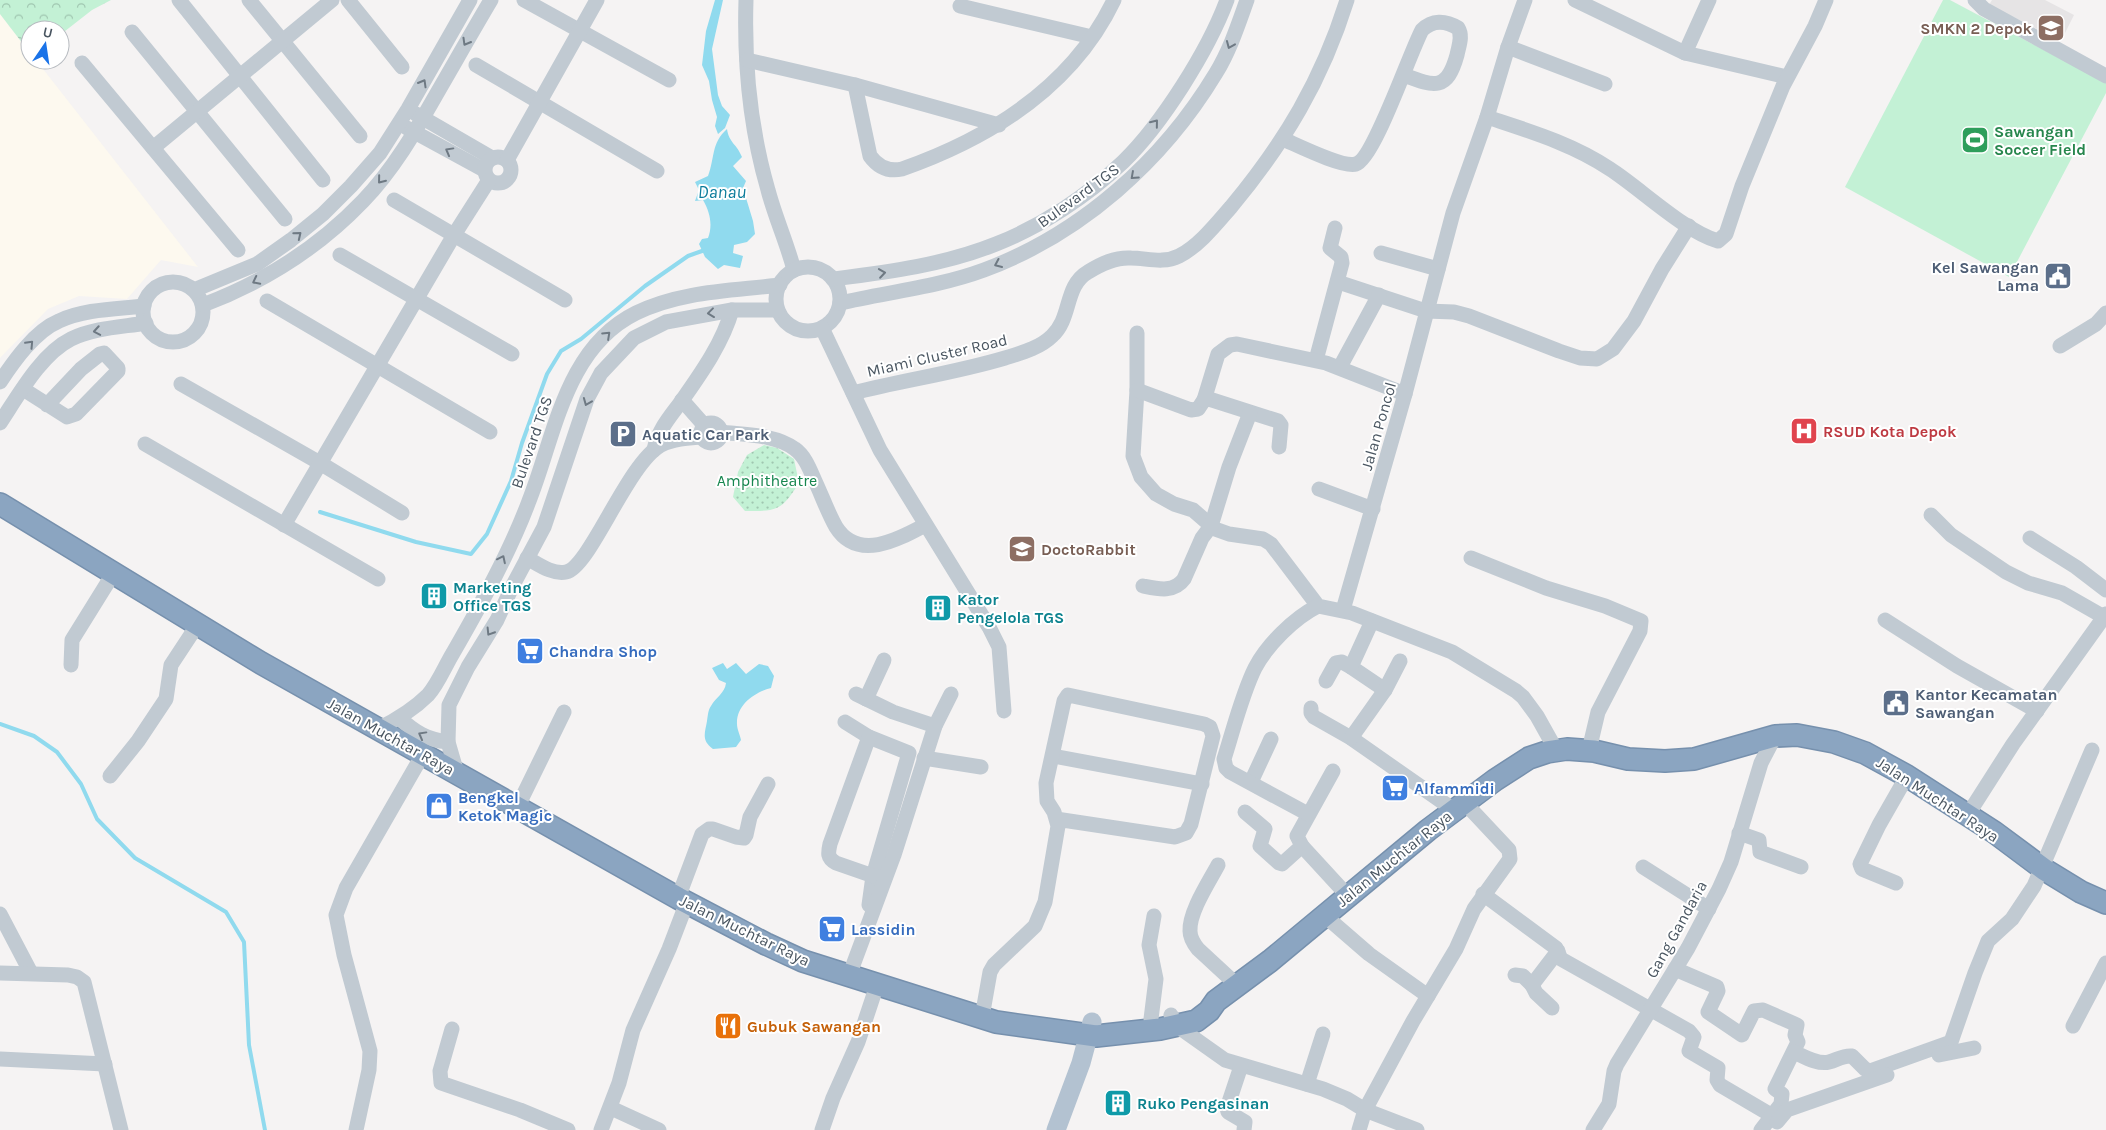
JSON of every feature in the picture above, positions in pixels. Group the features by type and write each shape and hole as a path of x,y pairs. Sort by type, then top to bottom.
{"highway":[{"name":"Jalan Muchtar Raya","path":"0,504 254,659 682,900 784,953 877,985 1026,1027 1090,1029 1166,1020 1196,1021 1209,1011 1216,1001 1238,986 1347,895 1459,806 1515,766 1538,754 1556,750 1596,752 1628,759 1650,761 1682,760 1723,752 1775,736 1797,735 1834,742 1865,753 1907,776 1994,832 2042,868 2081,892 2106,903"}],"main road":[{"path":"1056,1130 1090,1029"}],"street":[{"path":"179,0 324,180"},
{"path":"249,0 360,136"},
{"path":"153,148 332,0"},
{"path":"348,0 402,67"},
{"path":"194,290 257,264 317,220 352,186 380,153 408,109 470,0"},
{"path":"203,305 227,296 272,273 305,253 337,227 365,200 393,166 491,0"},
{"path":"524,0 669,80"},
{"path":"284,525 493,167 539,102 597,0"},
{"path":"746,0 747,60 753,122 774,211 794,270"},
{"path":"855,85 870,156 874,162 883,168 895,170 927,160 964,144 999,125 1028,104 1069,68 1092,37 1114,0"},
{"name":"Bulevard TGS","path":"833,280 915,267 995,245 1049,218 1072,202 1123,161 1161,115 1198,59 1227,0"},
{"name":"Bulevard TGS","path":"840,303 930,285 984,270 1056,235 1107,199 1145,166 1179,126 1216,73 1227,52 1247,0"},
{"name":"Miami Cluster Road","path":"853,393 976,367 1024,352 1047,340 1060,328 1073,288 1082,276 1118,258 1157,260 1180,256 1220,219 1283,139 1317,78 1347,0"},
{"name":"Jalan Poncol","path":"1343,610 1405,394 1458,196 1487,117 1508,47 1525,0"},
{"path":"1575,0 1685,53 1787,78"},
{"path":"1685,53 1709,0"},
{"path":"1487,117 1559,142 1593,158 1689,226 1718,241 1724,237 1742,186 1787,78 1815,26 1826,0"},
{"path":"1975,0 1984,9 2106,76"},
{"path":"960,6 1092,37"},
{"path":"132,32 284,219"},
{"path":"1508,47 1605,84"},
{"path":"747,60 855,85 999,125"},
{"path":"82,63 238,250"},
{"path":"476,65 657,171"},
{"path":"1283,139 1342,163 1354,165 1358,163 1372,143 1404,75"},
{"path":"408,109 493,167"},
{"path":"399,123 414,132 493,167"},
{"path":"394,200 564,300"},
{"path":"1338,282 1426,311 1461,314 1580,358 1597,359 1612,349 1634,321 1662,269 1689,226"},
{"path":"1316,360 1338,282 1342,259 1330,248 1335,228"},
{"path":"1381,254 1438,269"},
{"path":"340,256 512,354"},
{"path":"804,267 815,268 825,272 833,280 839,291 840,303 837,314 822,328 811,331 800,330 791,326 777,310 776,299 780,285 787,274 794,270 804,267"},
{"path":"180,283 194,290 203,305 204,312 200,327 189,338 183,341 168,342 149,330 146,323 144,306 151,292 164,284 180,283"},
{"name":"Bulevard TGS","path":"378,729 400,718 428,694 461,639 529,502 558,413 568,390 589,355 605,335 636,313 681,298 718,291 780,285"},
{"path":"1340,367 1379,295"},
{"path":"267,302 490,432"},
{"path":"0,382 12,363 36,338 59,321 89,313 144,306"},
{"path":"457,773 448,742 449,705 503,608 544,527 587,399 601,373 634,338 666,322 732,310 777,310"},
{"path":"654,450 662,428 682,400 728,326 732,310"},
{"path":"2060,346 2096,324 2106,313"},
{"path":"0,423 23,388 50,353 71,339 90,332 146,323"},
{"path":"822,328 880,450 999,647 1004,712"},
{"path":"1137,333 1134,456 1141,476 1156,494 1174,504 1193,510 1221,532 1262,540 1271,544 1318,606"},
{"path":"1137,390 1191,410 1198,409 1204,400 1218,354 1230,345 1238,344 1272,350 1340,367 1405,394"},
{"path":"23,388 47,405 67,417 76,414 118,371 118,368 104,353 100,354 81,369 47,405"},
{"path":"181,384 320,463 402,513"},
{"path":"682,400 703,431"},
{"path":"1204,400 1213,400 1280,423 1279,447"},
{"path":"1143,586 1165,590 1180,585 1202,538 1211,526 1229,467 1250,413"},
{"path":"527,558 547,569 557,572 566,572 573,569 590,548 615,503 643,461 661,445 703,431 708,423 717,425 720,432 767,438 797,450 809,468 837,528 848,539 858,544 879,545 890,542 926,525"},
{"path":"146,444 378,579"},
{"path":"1319,489 1373,508"},
{"path":"1931,515 1951,535 2006,572 2028,582 2062,592 2105,615 2013,744 1967,816"},
{"path":"2030,538 2076,567 2106,590"},
{"path":"1471,558 1546,588 1605,606 1641,621 1640,631 1598,712 1596,752"},
{"path":"71,665 72,640 113,574"},
{"path":"483,598 503,608"},
{"path":"1308,814 1230,772 1224,765 1251,678 1259,662 1286,629 1303,614 1318,606 1343,610 1439,646 1516,691 1530,705 1556,750"},
{"path":"1885,620 1957,666 2037,711"},
{"path":"1351,667 1372,621"},
{"path":"110,776 138,741 166,699 171,664 198,624"},
{"path":"461,639 477,652"},
{"path":"884,660 861,697 893,712 934,726"},
{"path":"1351,738 1385,690 1400,661"},
{"path":"1326,680 1336,663 1342,662 1385,690"},
{"path":"428,694 449,705"},
{"path":"879,878 934,726 951,694"},
{"path":"985,1017 990,972 994,965 1034,926 1045,902 1058,826 1047,801 1046,783 1064,701 1068,695 1210,727 1213,736 1191,824 1186,833 1175,837 1056,819"},
{"path":"1310,708 1314,717 1459,806 1510,852 1510,859 1483,894 1471,915 1456,949 1365,1110 1359,1130"},
{"path":"517,808 564,712"},
{"path":"400,718 424,737 448,742"},
{"path":"845,722 869,736 909,753 873,910 849,976"},
{"path":"869,736 830,844 828,855 836,863 879,878"},
{"name":"Gang Gandaria","path":"1593,1130 1609,1104 1614,1071 1617,1064 1709,909 1731,862 1761,763 1775,736"},
{"path":"1251,782 1271,739"},
{"path":"1761,1130 1784,1107 1892,1074 1946,1048 1951,1042 1988,942 2012,919 2034,886 2092,750"},
{"path":"356,1130 369,1070 370,1051 344,955 336,915 346,888 424,754"},
{"path":"1053,756 1202,784"},
{"path":"924,758 981,767"},
{"path":"1333,771 1297,837 1302,846 1347,895"},
{"path":"1896,883 1862,869 1860,864 1879,825 1907,776"},
{"path":"601,1130 611,1108 634,1030 669,949 702,834 709,829 713,829 744,838 751,814 768,784"},
{"path":"1245,812 1264,828 1260,846 1279,863 1282,864 1302,846"},
{"path":"1739,833 1759,840 1760,852 1801,867"},
{"path":"1218,865 1192,915 1190,930 1198,950 1238,986"},
{"path":"1643,867 1709,909"},
{"path":"1483,894 1558,951 1562,959 1692,1034 1694,1040 1689,1051 1718,1068 1717,1080 1720,1085 1770,1123"},
{"path":"0,914 31,973"},
{"path":"1324,915 1368,954 1428,996"},
{"path":"1154,916 1149,946 1166,1020 1214,1054 1241,1066 1307,1084 1347,1099 1365,1110 1417,1130"},
{"path":"1532,985 1558,951"},
{"path":"2073,1026 2100,992 2106,963"},
{"path":"1675,969 1717,987 1718,991 1708,1012 1742,1036 1754,1011 1763,1010 1797,1025 1795,1035 1798,1042 1775,1089 1782,1094 1784,1107"},
{"path":"0,973 73,976 84,982 121,1130"},
{"path":"1515,975 1523,976 1532,985 1536,993 1552,1008"},
{"path":"822,1130 833,1098 858,1042 877,985"},
{"path":"452,1030 440,1071 441,1083 520,1110 568,1130"},
{"path":"1307,1084 1323,1034"},
{"path":"1794,1052 1822,1062 1829,1062 1846,1055 1852,1056 1864,1070 1870,1071 1946,1048 1974,1048"},
{"path":"0,1059 105,1064"},
{"path":"1241,1066 1226,1108 1228,1112 1245,1122 1244,1130"},
{"path":"611,1108 659,1130"}],"shaded area":[{"name":"SMKN 2 Depok","path":"1992,0 2045,0 2074,15 2061,41 1989,5"},
{"path":"0,14 20,40 20,70 44,70 198,267 161,260 127,299 79,296 48,309 0,358"}],"green space":[{"path":"0,0 111,0 92,10 70,27 70,20 20,20 20,40 0,14"},
{"name":"Sawangan Soccer Field","path":"1943,0 1950,0 2106,83 2106,93 2009,277 1845,187"},
{"name":"Amphitheatre","path":"764,445 777,448 794,459 799,483 788,499 778,508 765,511 745,511 733,497 738,472 747,455"}],"water":[{"path":"715,0 723,0 712,49 718,95 722,106 730,115 725,128 718,134 715,126 717,117 709,81 702,65 706,31"},
{"name":"Danau","path":"727,129 729,137 742,157 733,166 746,181 743,188 755,234 747,242 734,245 733,253 743,256 740,268 724,265 718,269 705,257 699,244 702,239 708,238 710,223 709,214 703,200 695,201 699,190 695,182 708,176 718,140"},
{"path":"723,663 727,669 736,663 746,674 759,664 768,666 774,676 771,688 753,696 743,705 737,724 741,740 736,747 713,749 705,739 708,713 713,703 724,690 726,683 719,680 712,668"}],"waterway":[{"path":"320,512 416,542 471,554 487,534 511,481 522,443 547,374 561,351 581,339 645,286 688,256 702,251"},
{"path":"0,724 34,736 57,752 81,784 97,819 135,858 226,912 244,942 249,1045 265,1130"}],"place":[{"name":"SMKN 2 Depok","path":"2051,28"},
{"name":"Sawangan Soccer Field","path":"1975,140"},
{"name":"Kel Sawangan Lama","path":"2058,276"},
{"name":"RSUD Kota Depok","path":"1804,431"},
{"name":"Aquatic Car Park","path":"623,434"},
{"name":"DoctoRabbit","path":"1022,549"},
{"name":"Marketing Office TGS","path":"434,596"},
{"name":"Kator Pengelola TGS","path":"938,608"},
{"name":"Chandra Shop","path":"530,651"},
{"name":"Kantor Kecamatan Sawangan","path":"1896,703"},
{"name":"Alfammidi","path":"1395,788"},
{"name":"Bengkel Ketok Magic","path":"439,806"},
{"name":"Lassidin","path":"832,929"},
{"name":"Gubuk Sawangan","path":"728,1026"},
{"name":"Ruko Pengasinan","path":"1118,1103"}]}
